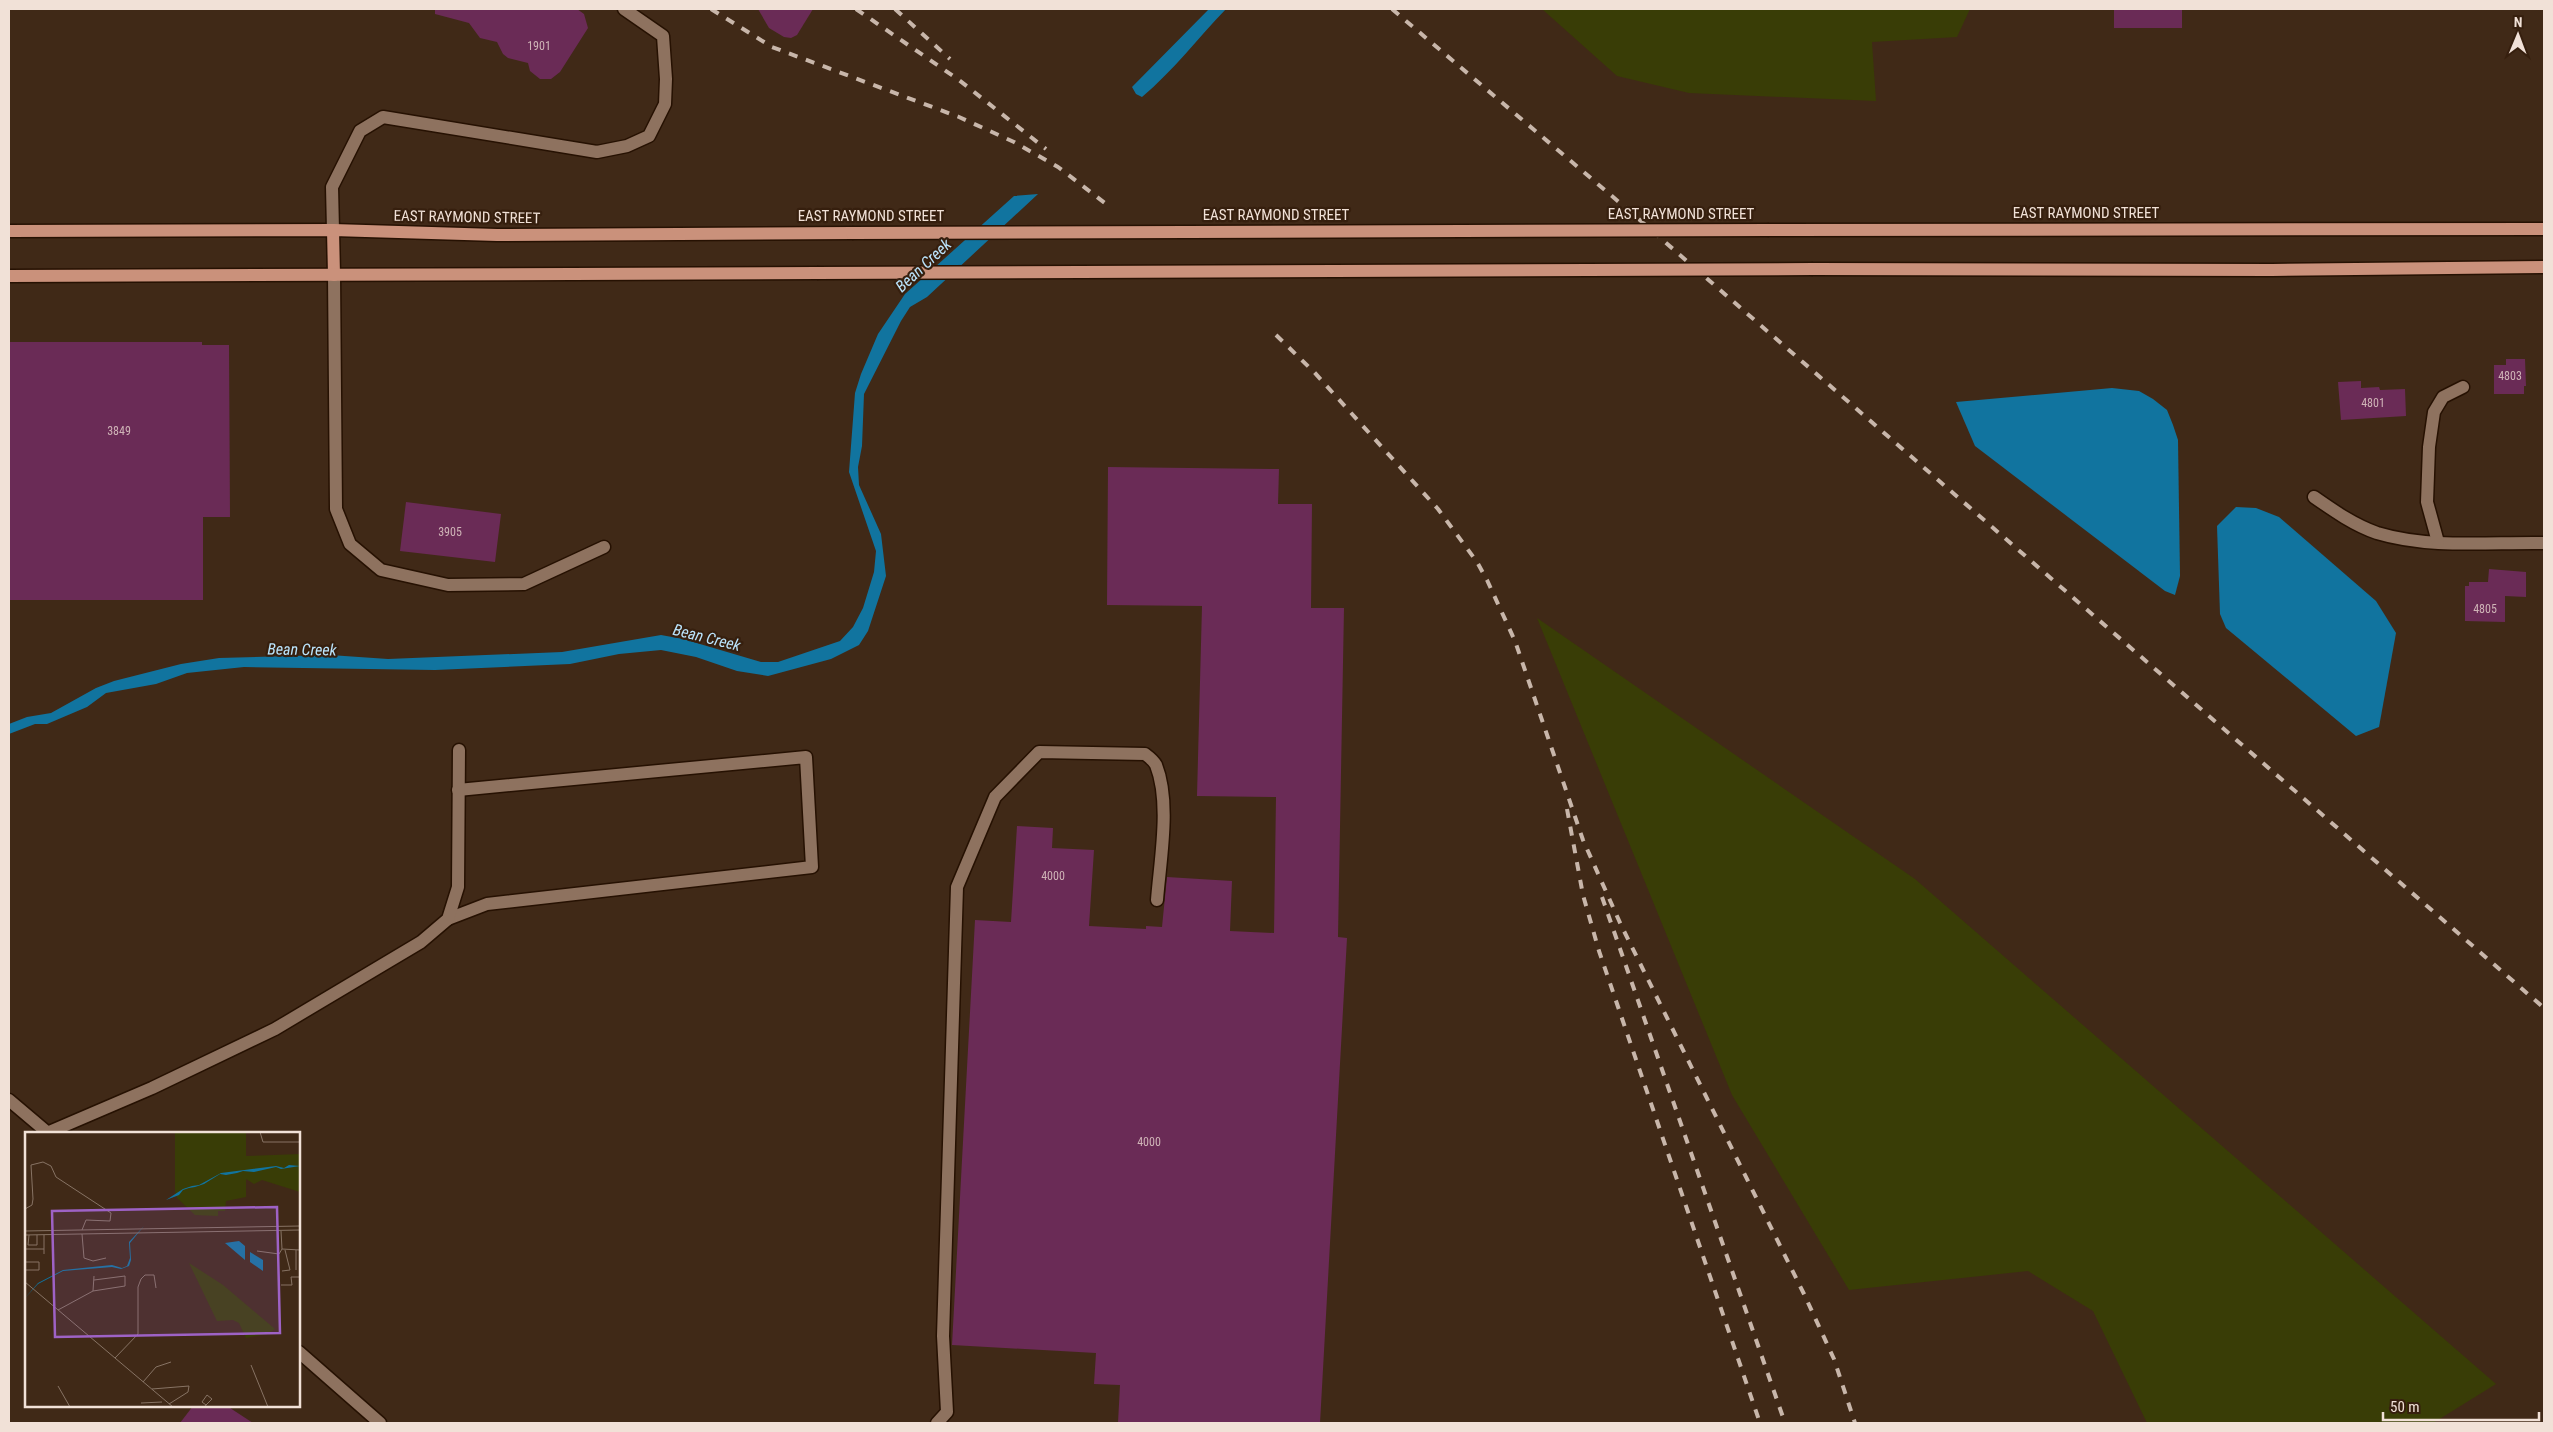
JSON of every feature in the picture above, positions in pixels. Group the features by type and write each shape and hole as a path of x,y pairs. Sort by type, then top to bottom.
{"main road":[{"name":"EAST RAYMOND STREET","path":"9,231 333,230 497,235 2544,229"},
{"path":"333,230 334,275"},
{"path":"9,276 2272,270 2544,267"}],"street":[{"path":"333,230 332,187 360,131 383,117 597,152 627,146 649,136 665,104 666,79 663,36 624,9"},
{"path":"334,275 336,508 350,544 381,570 448,585 524,584 604,547"},
{"path":"2438,542 2427,502 2429,447 2434,412 2443,397 2463,387"},
{"path":"2314,497 2346,519 2376,532 2416,541 2544,543"},
{"path":"448,919 458,887 459,750"},
{"path":"937,1423 947,1412 943,1336 957,887 995,797 1039,752 1145,754 1156,764 1161,788 1163,824 1157,900"},
{"path":"50,1132 160,1084 275,1028 420,942 448,919 487,904 812,866 806,757 458,790"},
{"path":"9,1100 47,1132"},
{"path":"300,1353 380,1423"}],"green space":[{"path":"1542,9 1970,9 1957,37 1872,42 1876,101 1689,93 1617,76"},
{"path":"1537,618 1915,879 2496,1384 2433,1423 2147,1423 2093,1311 2028,1271 1849,1290 1732,1095"}],"water":[{"path":"1209,9 1226,9 1153,87 1142,97 1136,94 1132,87"},
{"path":"1038,194 927,297 910,307 864,394 862,446 858,467 859,485 881,534 886,576 868,631 859,645 831,659 768,676 737,671 696,657 661,650 619,654 570,664 435,670 244,667 187,673 156,684 106,693 87,707 47,724 35,724 9,734 9,724 27,717 51,713 96,688 114,681 181,664 219,658 330,655 388,659 562,652 661,635 683,639 761,662 778,662 840,641 853,627 863,608 874,572 876,551 849,472 855,393 878,334 905,294 1014,196"},
{"path":"2112,388 2139,391 2167,410 2178,440 2180,576 2175,595 2165,591 1975,446 1956,402"},
{"path":"2236,507 2256,508 2279,517 2376,601 2396,633 2379,727 2356,736 2226,628 2220,614 2217,526"}],"building":[{"path":"435,9 577,9 584,14 588,28 560,72 551,79 540,79 530,71 528,63 508,58 503,54 497,42 480,38 469,23 435,14"},
{"path":"758,9 813,9 797,35 791,38 784,37 769,28"},
{"path":"2114,9 2182,9 2182,28 2114,28"},
{"path":"9,342 202,342 202,345 229,345 230,517 203,517 203,600 9,600"},
{"path":"2506,359 2525,359 2526,386 2524,386 2524,394 2494,394 2494,365 2506,365"},
{"path":"2361,381 2361,388 2379,387 2380,390 2405,389 2406,416 2341,420 2338,382"},
{"path":"1108,467 1279,469 1278,504 1312,504 1311,608 1344,608 1338,937 1347,938 1320,1423 1118,1423 1120,1385 1094,1384 1096,1353 952,1345 975,920 1011,922 1017,826 1053,828 1052,848 1094,850 1089,926 1146,929 1146,926 1162,927 1167,877 1232,881 1230,931 1274,933 1276,797 1197,796 1202,606 1107,605"},
{"path":"406,502 501,514 495,562 400,551"},
{"path":"2489,569 2526,572 2526,597 2505,596 2505,622 2465,621 2465,586 2469,586 2469,582 2488,582"},
{"path":"192,1407 229,1407 253,1423 180,1423"}],"railway":[{"path":"711,9 772,47 959,117 1014,142 1058,167 1110,207"},
{"path":"856,9 959,80 1046,149"},
{"path":"895,9 950,59"},
{"path":"1392,9 1626,208 2544,1008"},
{"path":"1276,335 1314,372 1438,509 1477,562 1487,580 1515,641 1583,840 1621,925 1804,1294 1834,1359 1855,1423"},
{"path":"1567,809 1583,895 1599,951 1760,1423"},
{"path":"1602,897 1785,1423"}],"water label":[{"name":"Bean Creek","path":"923,265"},
{"name":"Bean Creek","path":"707,637"},
{"name":"Bean Creek","path":"302,649"}]}
